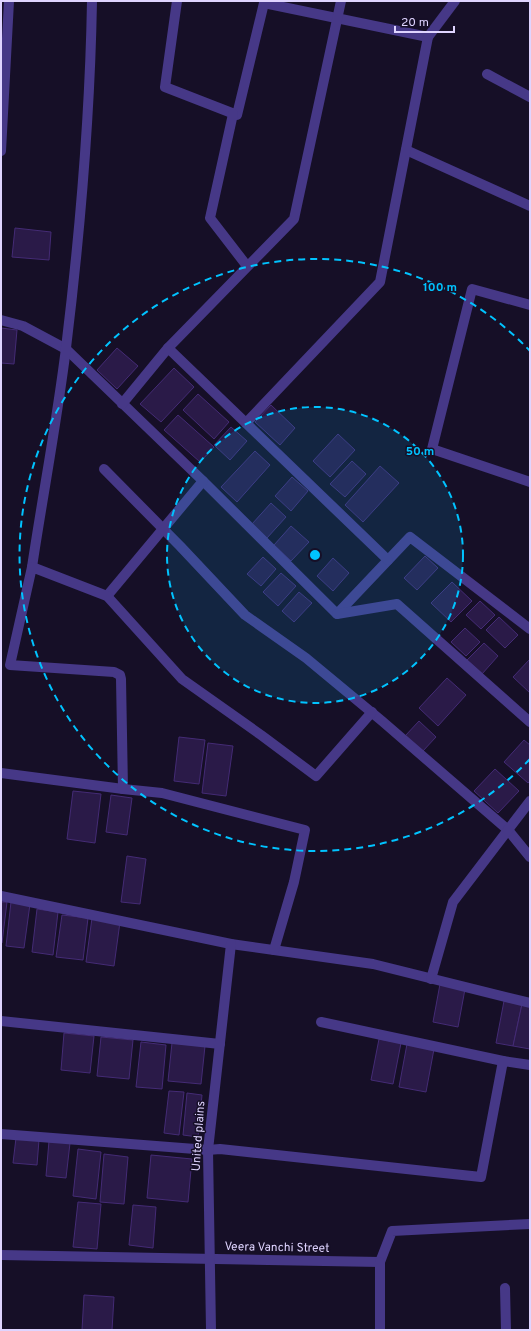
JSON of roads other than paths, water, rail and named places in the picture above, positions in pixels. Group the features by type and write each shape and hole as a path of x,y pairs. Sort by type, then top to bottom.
{"street":[{"path":"1,151 9,1"},
{"path":"92,1 91,55 81,202 66,349 32,567 6,664 114,672 120,675 122,679 123,789"},
{"path":"177,1 165,87 237,115 264,2 428,37"},
{"path":"122,404 168,348 294,219 341,1"},
{"path":"246,423 380,282 428,37 456,1"},
{"path":"487,74 530,97"},
{"path":"233,114 210,218 247,266"},
{"path":"406,150 530,206"},
{"path":"530,306 472,289 432,449 530,482"},
{"path":"1,320 23,326 66,349 204,481 337,614"},
{"path":"168,348 388,560"},
{"path":"104,469 245,615 306,658 372,712 508,830 530,856"},
{"path":"107,596 204,481"},
{"path":"337,614 410,537 530,630"},
{"path":"32,567 107,596 182,679 316,776 372,712"},
{"path":"337,614 397,604 530,722"},
{"path":"1,773 162,793 305,830 294,882 274,950"},
{"path":"431,979 453,902 530,801"},
{"path":"1,896 231,944 373,964 530,1003"},
{"name":"United plains","path":"212,1330 208,1150 231,944"},
{"path":"1,1021 220,1044"},
{"path":"321,1022 503,1061 530,1065"},
{"path":"1,1134 208,1150 220,1149 481,1177 503,1061"},
{"path":"380,1330 380,1262 392,1231 530,1224"},
{"name":"Veera Vanchi Street","path":"1,1255 380,1262"},
{"path":"505,1288 506,1330"}]}
